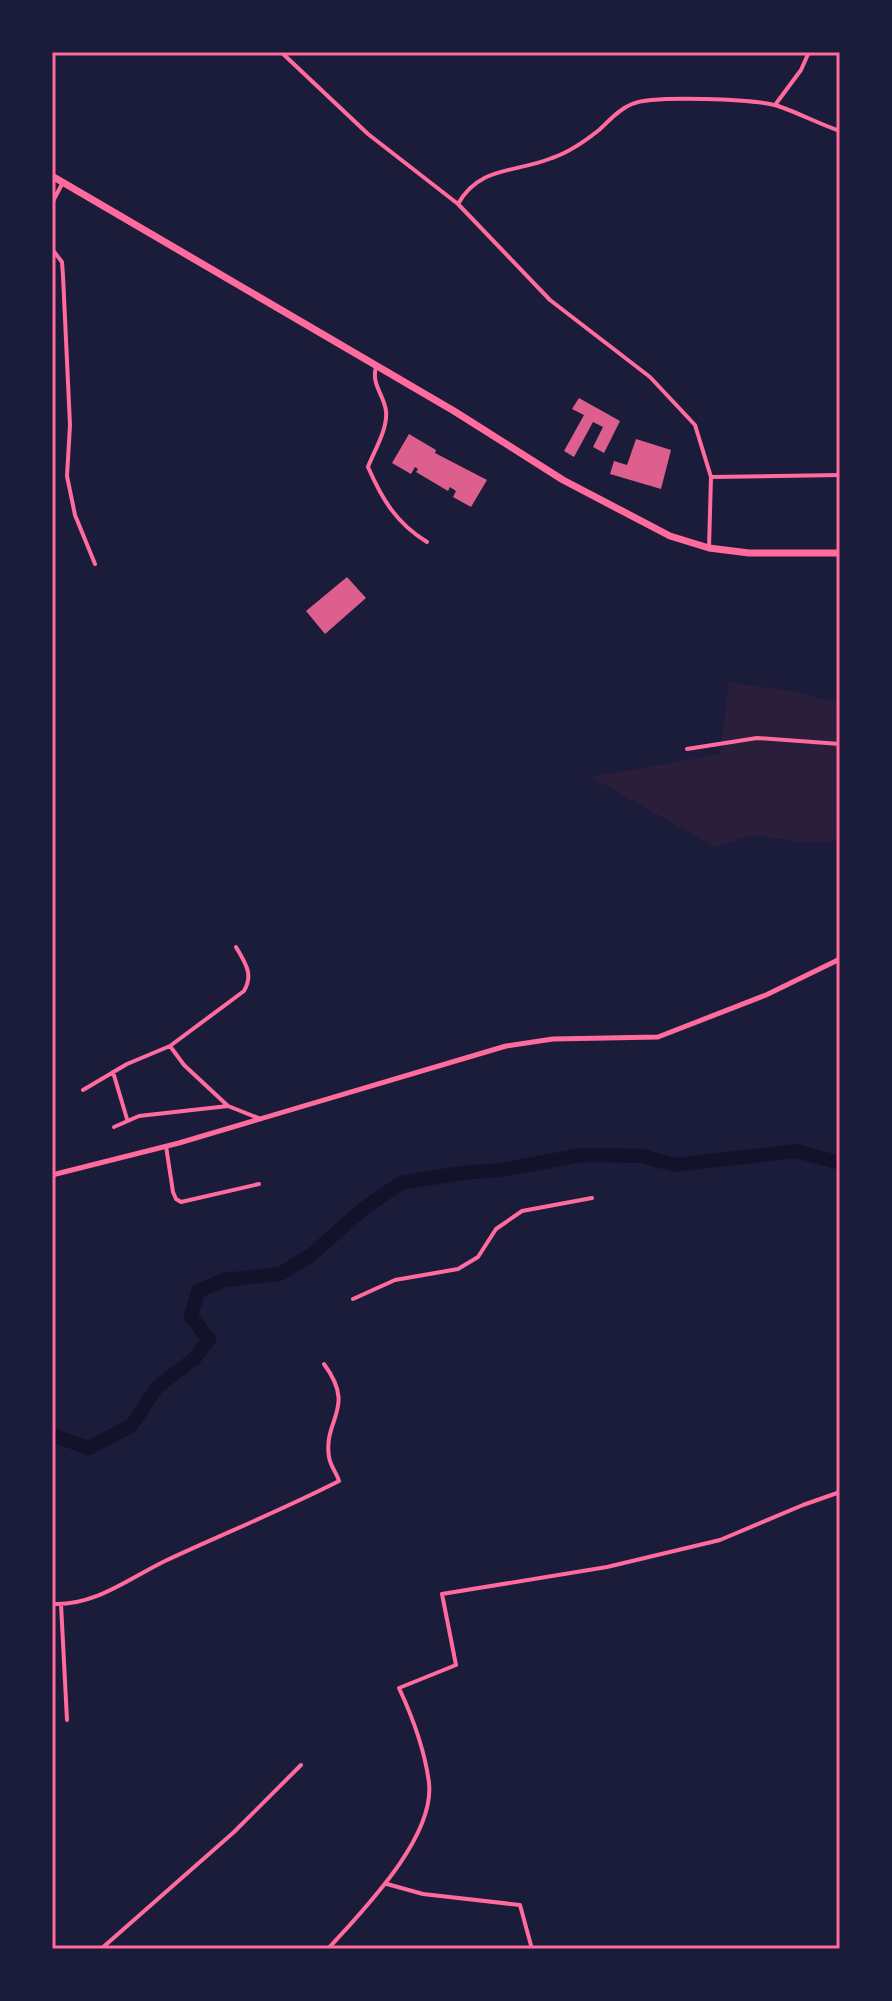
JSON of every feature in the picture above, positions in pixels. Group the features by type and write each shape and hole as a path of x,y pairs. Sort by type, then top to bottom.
{"highway":[{"path":"52,176 454,411 563,480 670,536 709,548 749,553 840,553"}],"street":[{"path":"281,52 358,124 458,204 550,300 650,377 679,405 695,425 711,477 709,548"},
{"path":"775,105 801,70 809,52"},
{"path":"458,204 470,186 488,174 528,166 560,155 586,140 618,112 634,103 698,99 775,105 840,131"},
{"path":"52,203 63,183"},
{"path":"52,249 62,262 70,425 67,476 70,498 95,564"},
{"path":"376,367 374,381 386,410 386,422 368,467 396,518 427,542"},
{"path":"711,477 840,475"},
{"path":"687,749 757,738 840,744"},
{"path":"83,1090 113,1072 170,1046 244,991 250,978 236,947"},
{"path":"52,1175 166,1146 506,1046 553,1039 658,1037 766,995 840,959"},
{"path":"170,1046 184,1065 228,1106 261,1119"},
{"path":"113,1072 127,1120"},
{"path":"114,1127 127,1120 154,1114 228,1106"},
{"path":"166,1146 173,1192 181,1202 259,1184"},
{"path":"353,1299 395,1280 458,1269 478,1257 496,1229 522,1211 592,1198"},
{"path":"52,1604 91,1600 164,1562 266,1518 339,1481 332,1467 329,1448 339,1394 324,1364"},
{"path":"328,1949 387,1884 418,1828 427,1803 429,1784 411,1717 399,1688 456,1665 442,1594 582,1572 720,1540 840,1492"},
{"path":"61,1604 67,1720"},
{"path":"101,1949 234,1832 301,1765"},
{"path":"387,1884 423,1894 520,1905 532,1949"}],"shaded area":[{"path":"729,682 797,692 840,704 840,840 808,843 751,835 715,847 591,777 720,754"}],"building":[{"path":"579,398 620,421 604,453 593,447 603,427 593,422 574,457 564,451 584,415 572,409"},
{"path":"409,434 436,450 435,453 487,480 471,507 453,497 456,491 450,487 448,491 416,472 418,469 415,467 411,474 392,463"},
{"path":"636,439 671,450 661,489 610,474 614,461 627,465"},
{"path":"347,577 366,598 325,634 306,611"}],"waterway":[{"path":"52,1435 89,1448 132,1425 157,1387 194,1359 209,1339 191,1317 198,1291 224,1280 280,1274 311,1255 363,1209 401,1183 502,1170 581,1155 642,1156 675,1165 796,1151 840,1163"}]}
